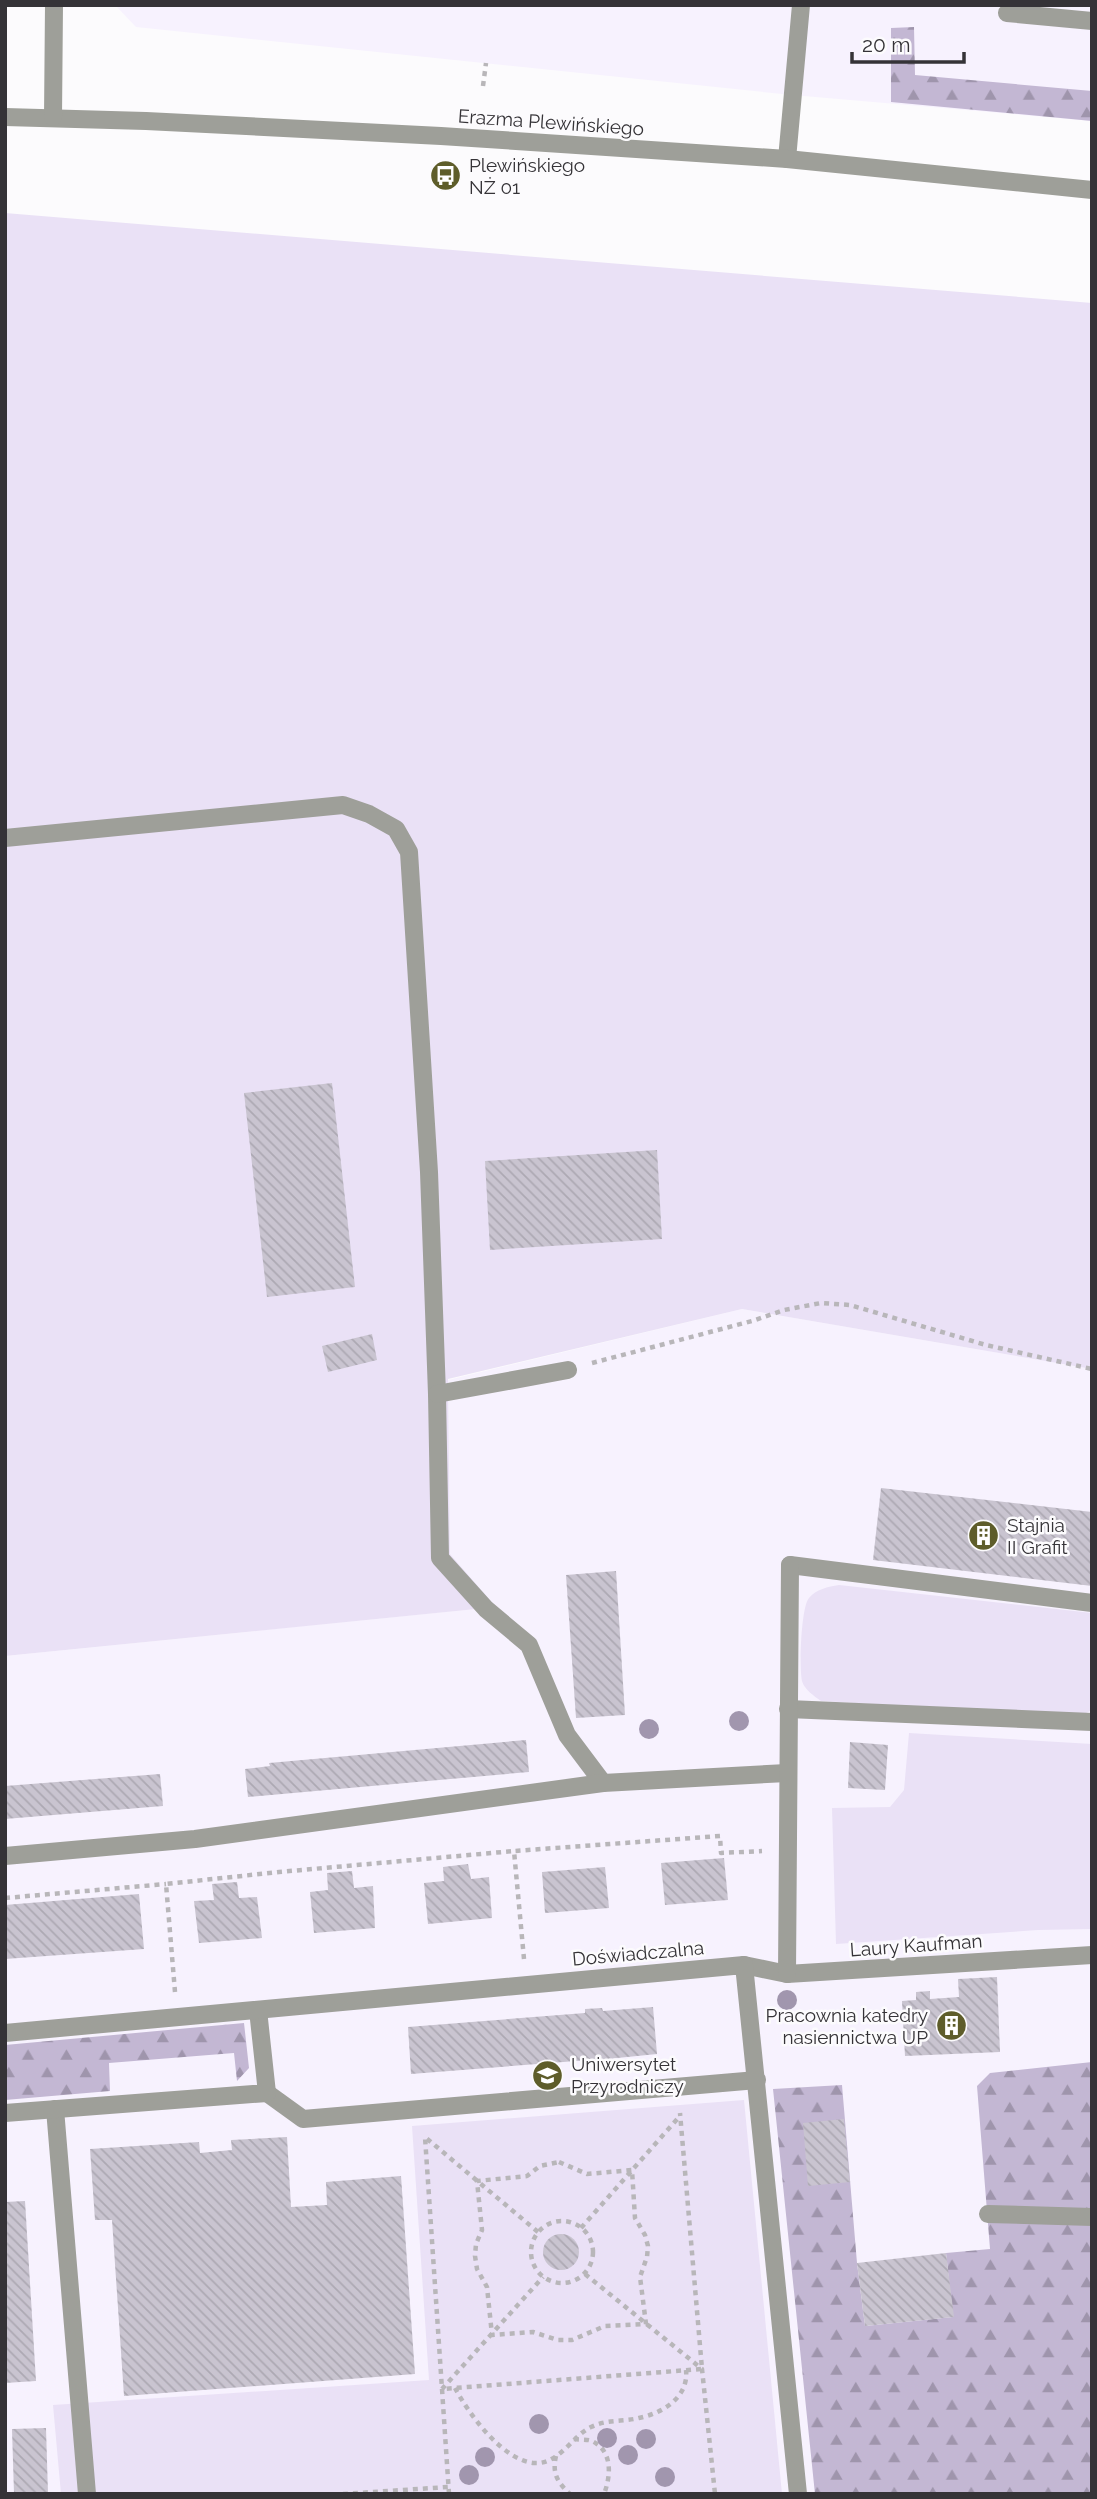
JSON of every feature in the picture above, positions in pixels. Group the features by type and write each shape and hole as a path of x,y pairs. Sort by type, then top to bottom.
{"street":[{"path":"53,117 54,5"},
{"path":"787,159 801,5"},
{"path":"1006,13 1092,21"},
{"name":"Erazma Plewińskiego","path":"5,117 441,136 787,159 1092,190"},
{"path":"5,838 343,805 369,814 396,829 409,852 429,1172 440,1558 486,1609 529,1645 568,1735 603,1783"},
{"path":"437,1394 568,1370"},
{"path":"787,1974 790,1565 1092,1603"},
{"path":"788,1709 1092,1722"},
{"path":"5,1856 195,1839 603,1783 787,1773"},
{"name":"Laury Kaufman","path":"744,1965 787,1974 1092,1955"},
{"path":"744,1965 798,2494"},
{"name":"Doświadczalna","path":"5,2033 744,1965"},
{"path":"258,2010 267,2093"},
{"path":"5,2113 267,2093 303,2119 757,2080"},
{"path":"55,2109 87,2494"},
{"path":"988,2214 1092,2217"}],"path":[{"path":"483,86 486,63"},
{"path":"568,1370 784,1310 821,1303 850,1305 986,1345 1092,1369"},
{"path":"5,1898 514,1851 720,1836 721,1853 763,1850 763,1864"},
{"path":"514,1851 524,1962 536,1961"},
{"path":"166,1884 175,1996"},
{"path":"677,2088 715,2494"},
{"path":"581,2228 680,2116"},
{"path":"449,2494 425,2137 538,2232"},
{"path":"477,2181 527,2176 540,2166 559,2162 587,2174 632,2170"},
{"path":"632,2170 635,2218 648,2246 640,2277 646,2324"},
{"path":"477,2181 482,2230 476,2244 475,2256 477,2269 487,2287 492,2335"},
{"path":"566,2221 581,2228 590,2237 594,2248 594,2257 585,2274 566,2284 543,2277 533,2263 530,2252 538,2232 546,2225 566,2221"},
{"path":"585,2274 702,2369"},
{"path":"442,2389 543,2277"},
{"path":"492,2335 533,2332 558,2340 572,2340 605,2326 646,2324"},
{"path":"442,2389 702,2369"},
{"path":"455,2388 467,2410 484,2429 517,2458 536,2463 556,2455 589,2428 603,2422 637,2419 654,2413 682,2393 687,2383 686,2370"},
{"path":"574,2440 592,2441 604,2451 610,2466 604,2494"},
{"path":"556,2455 553,2469 558,2482 570,2494"},
{"path":"343,2494 448,2487"}],"shaded area":[{"path":"115,5 1092,5 1092,121 792,95 136,27"},
{"path":"5,213 1092,303 1092,1369 742,1309 448,1379 450,1554 496,1607 5,1656"},
{"name":"Uniwersytet Przyrodniczy","path":"742,1309 1092,1369 1092,2494 5,2494 5,1656 495,1607 450,1554 448,1380"},
{"path":"839,1585 1092,1613 1092,1710 1080,1716 821,1701 807,1690 802,1681 802,1625 809,1598 815,1592"},
{"path":"909,1733 1092,1744 1092,1929 1038,1930 836,1944 832,1808 890,1807 904,1790"},
{"path":"744,2100 782,2494 61,2494 53,2405 429,2380 412,2126"}],"green space":[{"path":"914,27 915,75 1092,91 1092,121 891,102 891,28"},
{"path":"244,2023 249,2068 237,2081 234,2053 109,2063 110,2091 5,2100 5,2045"},
{"path":"1092,2062 1092,2494 815,2494 773,2089 842,2085 865,2326 953,2317 946,2253 990,2249 977,2086 990,2073"}],"building":[{"path":"332,1083 355,1287 267,1297 244,1093"},
{"path":"657,1150 662,1239 490,1250 485,1161"},
{"path":"372,1334 377,1360 328,1372 322,1346"},
{"name":"Stajnia II Grafit","path":"881,1488 1092,1512 1092,1586 873,1560"},
{"path":"616,1571 625,1715 576,1718 566,1575"},
{"path":"526,1740 529,1772 248,1797 245,1769 270,1766 269,1763"},
{"path":"850,1742 888,1745 885,1790 848,1788"},
{"path":"160,1774 163,1806 5,1819 5,1786"},
{"path":"724,1858 728,1900 665,1905 661,1863"},
{"path":"468,1864 471,1879 489,1877 492,1918 428,1924 424,1883 444,1881 443,1867"},
{"path":"605,1867 609,1908 545,1913 542,1872"},
{"path":"352,1871 354,1888 373,1886 375,1928 314,1933 310,1892 328,1890 327,1873"},
{"path":"237,1882 239,1898 257,1897 262,1938 199,1943 194,1901 214,1900 212,1884"},
{"path":"139,1894 144,1949 5,1959 5,1905"},
{"name":"Pracownia katedry nasiennictwa UP","path":"997,1977 1000,2052 905,2056 902,2001 916,2000 916,1992 930,1991 930,1999 959,1997 958,1979"},
{"path":"653,2007 657,2054 589,2063 589,2060 411,2074 408,2027 585,2013 585,2009 602,2008 603,2011"},
{"path":"844,2119 850,2182 808,2186 803,2123"},
{"path":"287,2137 291,2207 327,2205 326,2182 401,2176 415,2374 124,2396 112,2220 95,2220 90,2149 199,2142 200,2153 232,2150 231,2140"},
{"path":"25,2201 36,2381 5,2383 5,2202"},
{"path":"561,2234 574,2239 579,2252 574,2265 561,2270 548,2265 543,2252 548,2239"},
{"path":"946,2253 954,2317 865,2326 857,2263"},
{"path":"46,2428 48,2494 14,2494 12,2429"}],"place":[{"name":"Plewińskiego NŻ 01","path":"446,176"},
{"name":"Stajnia II Grafit","path":"984,1536"},
{"name":"Pracownia katedry nasiennictwa UP","path":"951,2026"},
{"name":"Uniwersytet Przyrodniczy","path":"548,2075"}]}
